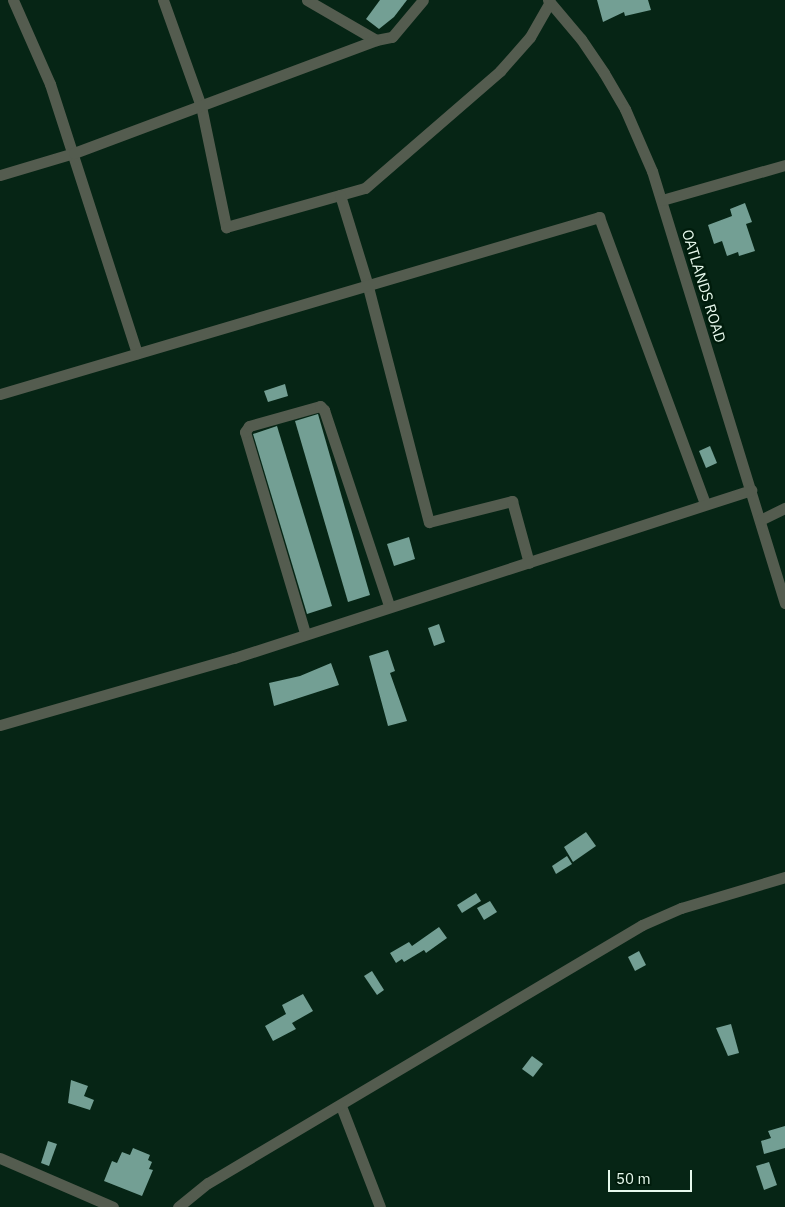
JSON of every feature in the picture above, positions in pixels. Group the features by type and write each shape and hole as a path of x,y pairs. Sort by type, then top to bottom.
{"street":[{"path":"12,0 50,84 74,153 137,353"},
{"path":"163,0 201,106 226,227 365,188 500,71 530,37 549,1"},
{"path":"307,0 376,40"},
{"path":"0,174 74,153 376,40 392,37 423,0"},
{"name":"OATLANDS ROAD","path":"549,1 581,39 625,109 662,200 785,602"},
{"path":"662,200 785,165"},
{"path":"340,195 366,283 429,522 512,501 529,563"},
{"path":"0,394 366,283 599,217 705,504"},
{"path":"305,633 245,432 249,426 320,406 324,410 389,605"},
{"path":"0,725 234,658 389,605 529,563 751,490"},
{"path":"760,520 785,508"},
{"path":"178,1207 208,1183 341,1106 642,925 681,908 785,877"},
{"path":"341,1106 380,1207"},
{"path":"0,1158 113,1207"}],"building":[{"path":"380,0 407,0 394,17 379,29 366,19"},
{"path":"597,0 648,0 651,10 625,16 624,12 603,22"},
{"path":"745,203 752,222 746,224 755,251 739,256 738,252 727,256 722,241 714,244 708,225 732,216 730,209"},
{"path":"285,384 288,396 268,402 264,391"},
{"path":"318,414 370,595 348,602 295,421"},
{"path":"277,426 332,606 307,614 253,434"},
{"path":"710,446 717,463 706,468 699,451"},
{"path":"409,537 415,559 394,566 387,544"},
{"path":"439,624 445,642 434,646 428,628"},
{"path":"388,650 395,671 390,673 407,721 388,726 369,656"},
{"path":"331,663 339,685 274,706 269,683 300,676"},
{"path":"586,832 596,846 573,862 564,847"},
{"path":"567,856 572,864 556,874 552,866"},
{"path":"476,893 481,901 462,913 457,905"},
{"path":"490,901 497,912 484,920 477,908"},
{"path":"439,927 447,938 426,953 424,950 404,962 402,959 396,963 390,953 409,942 412,946"},
{"path":"639,951 646,965 635,971 628,957"},
{"path":"372,971 384,990 377,995 364,976"},
{"path":"303,994 313,1011 292,1023 296,1029 273,1041 265,1026 286,1014 282,1005"},
{"path":"731,1024 739,1053 728,1056 716,1028"},
{"path":"532,1056 543,1064 533,1077 522,1069"},
{"path":"71,1080 88,1086 84,1096 94,1100 90,1110 68,1103"},
{"path":"785,1126 785,1148 764,1154 761,1141 771,1138 768,1131"},
{"path":"48,1141 57,1144 49,1166 41,1163"},
{"path":"133,1148 150,1155 148,1160 152,1162 149,1169 153,1170 142,1196 104,1181 112,1161 117,1163 122,1152 130,1155"},
{"path":"769,1162 777,1185 764,1190 756,1166"}]}
